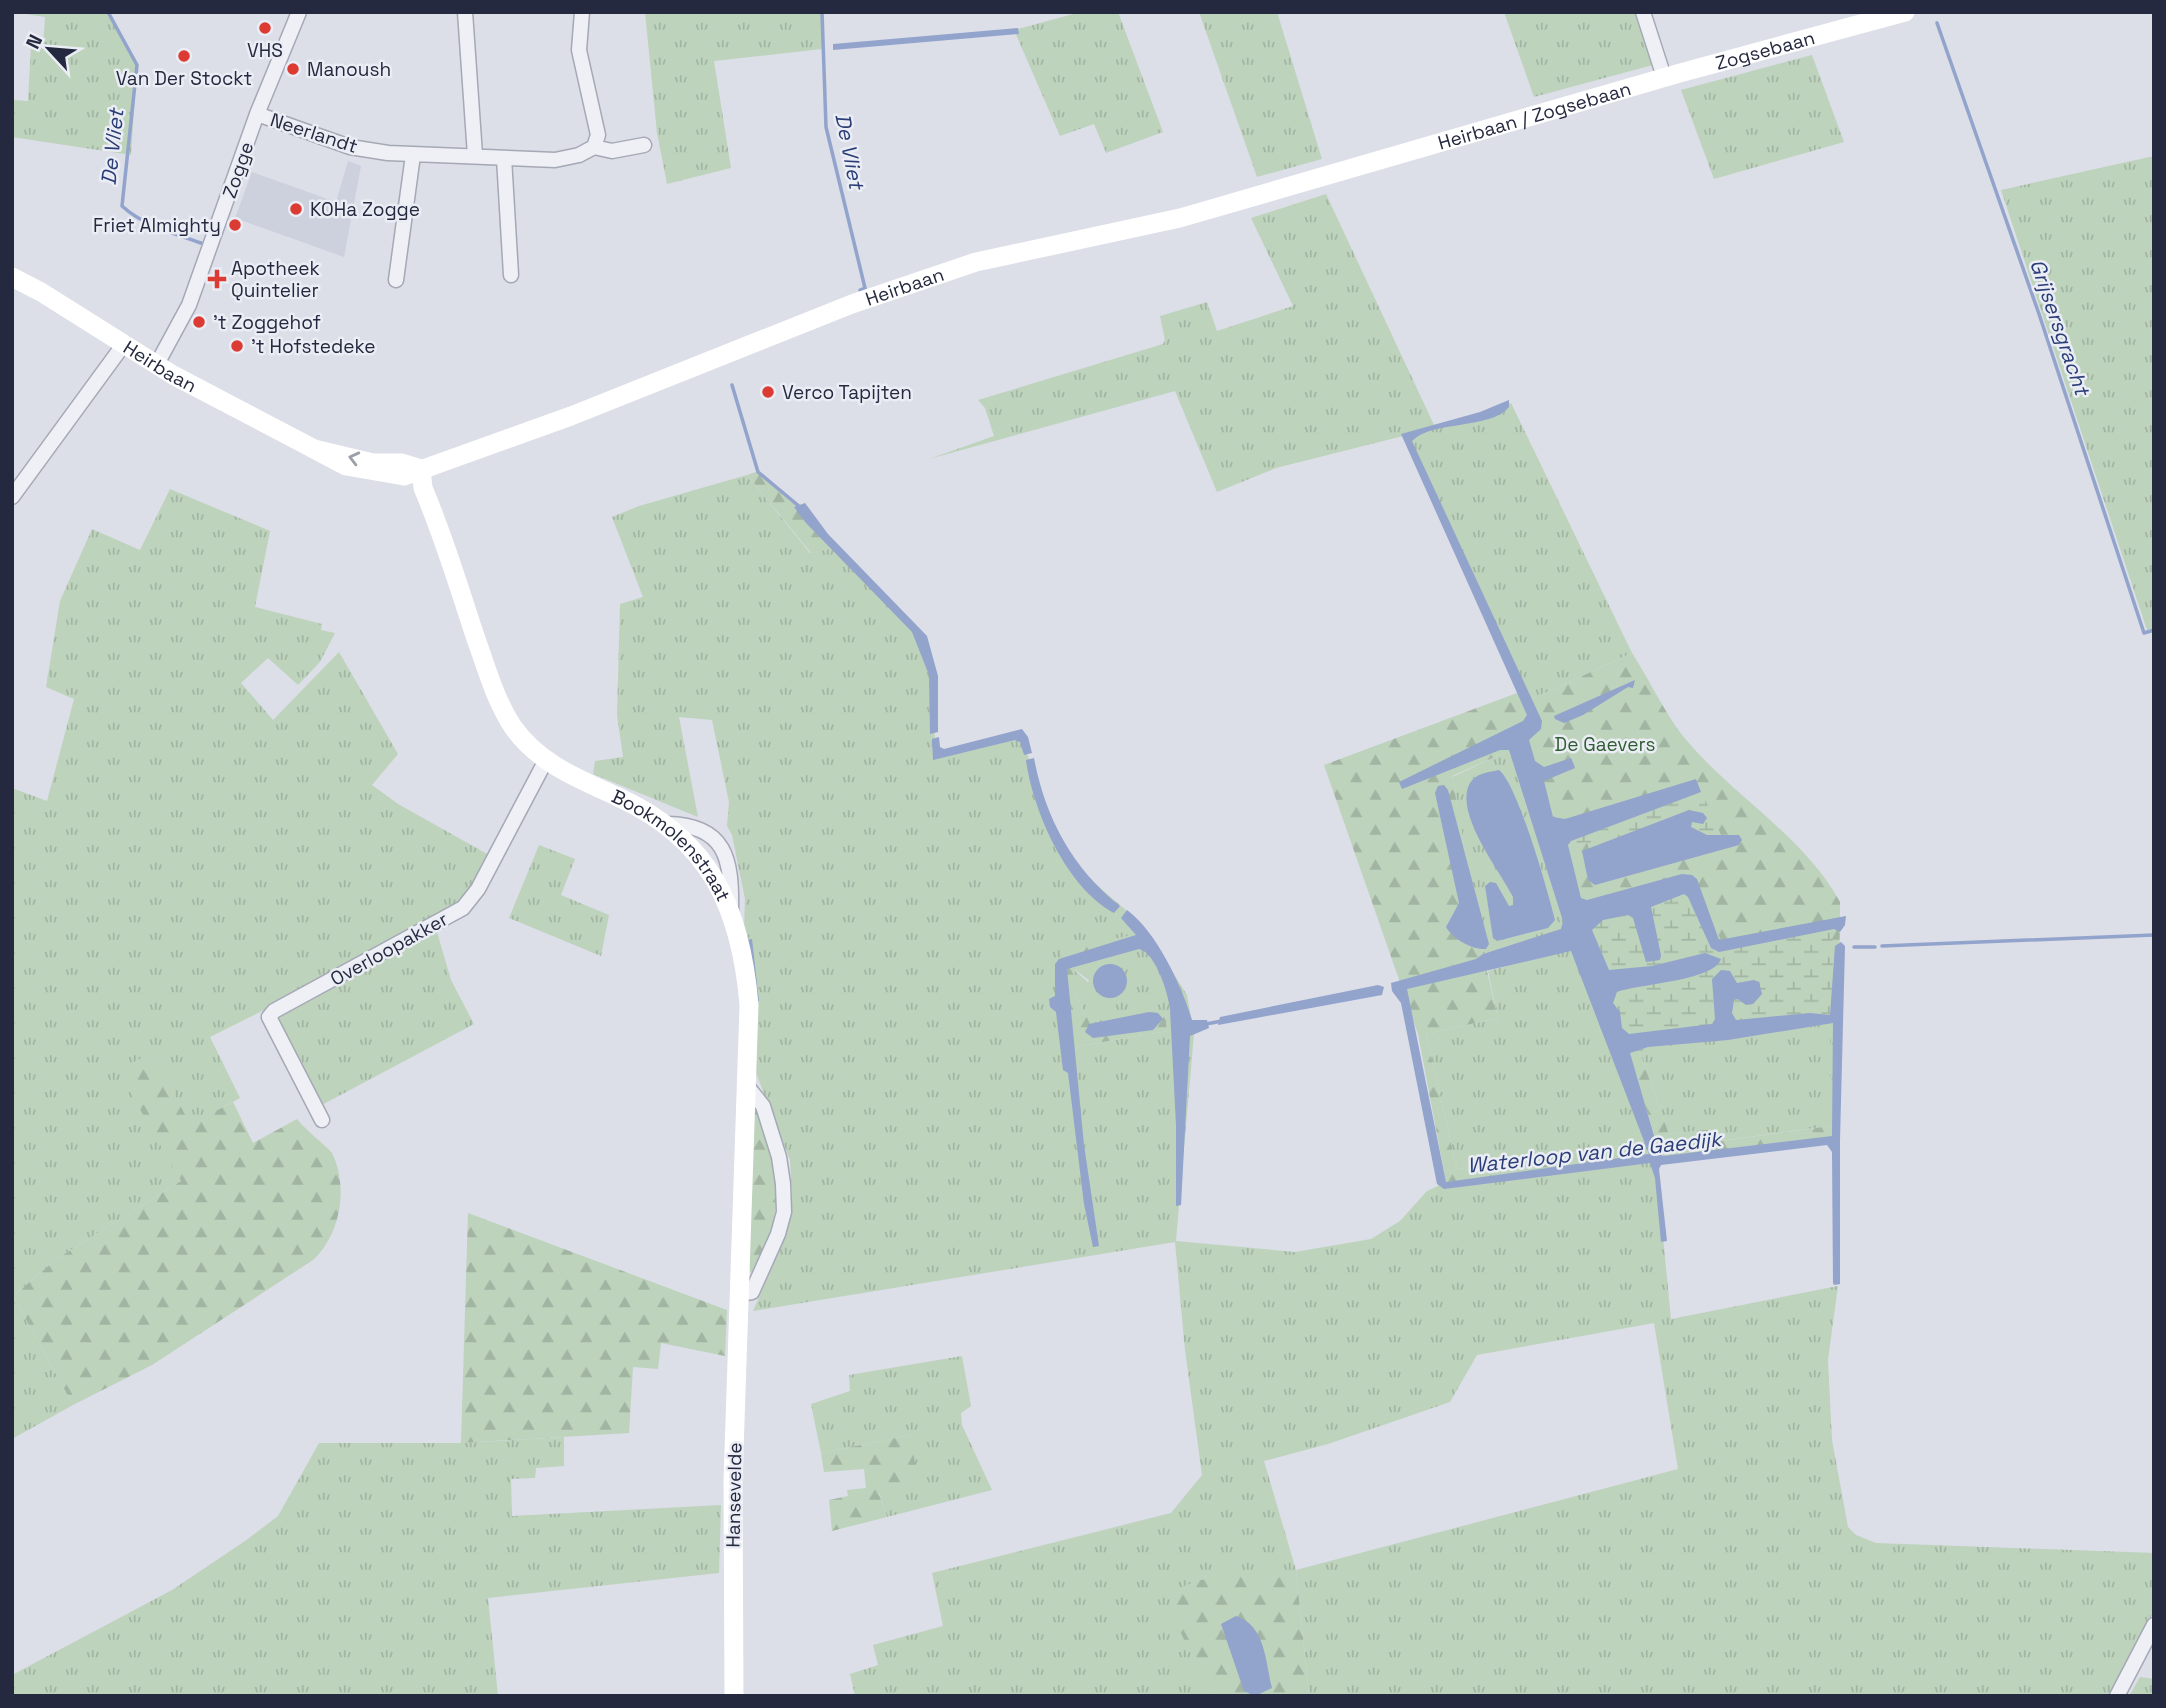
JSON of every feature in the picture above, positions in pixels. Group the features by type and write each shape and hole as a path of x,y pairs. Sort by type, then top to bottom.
{"main road":[{"name":"Zogsebaan","path":"1664,77 1905,12"},
{"name":"Heirbaan / Zogsebaan","path":"1403,153 1664,77"},
{"name":"Heirbaan","path":"12,277 157,364 314,449 373,463 402,463 421,469 571,416 852,304 976,262 1180,218 1403,153"},
{"name":"Bookmolenstraat","path":"421,469 423,488 499,704 526,743 546,760 576,778 653,814 667,824 696,852 721,888 731,911 746,967 749,1005 739,1294"},
{"name":"Hansevelde","path":"734,1696 733,1481 739,1294"}],"street":[{"name":"Zogge","path":"157,364 189,305 257,114 299,12"},
{"path":"465,12 475,155"},
{"path":"582,12 579,50 598,135 594,147"},
{"path":"1643,12 1664,77"},
{"name":"Neerlandt","path":"257,114 350,147 413,155 475,155 555,160 579,155 594,147 612,151 644,145"},
{"path":"396,280 413,155"},
{"path":"504,158 511,275"},
{"path":"12,497 124,344"},
{"name":"Overloopakker","path":"323,1120 269,1017 274,1011 463,908 478,889 546,760"},
{"path":"739,1294 752,1292 761,1276 783,1212 779,1157 763,1106 747,1086"},
{"path":"2116,1696 2154,1625"}],"shaded area":[{"name":"KOHa Zogge","path":"348,161 361,166 344,257 235,218 252,172 336,202"}],"green space":[{"path":"12,12 108,12 137,65 131,155 12,137 12,100 28,101 31,46 43,46 45,17"},
{"path":"645,12 823,12 822,49 714,61 731,168 667,184 657,133"},
{"path":"1081,12 1118,12 1163,132 1106,153 1094,124 1060,136 1014,30"},
{"path":"1199,12 1277,12 1322,159 1257,177"},
{"path":"1504,12 1634,12 1653,65 1534,97"},
{"path":"1812,55 1844,142 1714,179 1681,90"},
{"path":"2154,156 2154,628 2147,630 2001,190"},
{"path":"1326,194 1435,427 1511,403 1632,653 1530,700 1407,435 1276,468 1217,492 1175,391 929,459 994,436 985,408 978,400 1163,344 1165,340 1160,316 1207,302 1217,331 1293,306 1251,218"},
{"path":"759,471 798,504 838,547 811,553 747,475"},
{"path":"747,475 810,553 838,547 904,618 930,655 936,757 1021,734 1049,822 1077,868 1142,924 1187,995 1194,1034 1176,1241 1295,1252 1371,1239 1400,1221 1427,1191 1446,1182 1655,1155 1671,1319 1838,1286 1828,1360 1832,1440 1848,1527 1856,1535 1876,1543 2154,1553 2154,1611 2113,1690 2107,1696 1309,1696 1296,1570 1170,1608 1211,1696 855,1696 850,1674 878,1665 873,1645 943,1626 932,1573 1171,1513 1202,1475 1185,1350 1175,1242 753,1311 786,1236 792,1196 790,1160 756,1073 744,931 745,899 732,835 727,826 729,802 712,720 679,717 698,817 593,774 595,761 623,757 617,715 620,604 643,597 612,517 639,506","holes":["1147,945 1105,958 1088,982 1074,970 1075,992 1092,1028 1165,1011 1167,1031 1074,1047 1062,952","1654,1323 1678,1469 1296,1570 1264,1461 1328,1444 1450,1402 1477,1355"]},
{"path":"170,489 270,531 255,607 322,624 321,630 335,633 320,662 298,685 268,658 241,683 273,720 339,652 398,754 372,785 398,804 489,855 465,899 292,996 210,1037 240,1098 190,1125 152,1052 181,1181 58,1258 13,1296 73,1405 12,1439 12,788 47,801 74,699 46,687 60,601 92,529 140,550"},
{"name":"De Gaevers","path":"1632,653 1679,731 1719,774 1806,855 1825,878 1840,902 1838,1136 1446,1182 1418,1034 1324,765 1525,690 1530,700","holes":["1527,743 1558,825 1597,831 1699,786 1597,874 1587,841 1568,845 1579,906 1722,943 1832,926 1830,1126 1721,1141 1714,1129 1669,1134 1639,1050 1629,1053 1656,1141 1457,1169 1426,1034 1498,1018 1483,954 1452,776"]},
{"path":"1527,742 1558,825 1597,831 1699,786 1725,844 1597,874 1587,842 1568,845 1580,906 1694,876 1722,943 1832,926 1834,1018 1629,1053 1616,1043"},
{"path":"1517,747 1570,928 1483,954 1452,777"},
{"path":"539,845 575,859 561,895 609,915 601,956 509,918"},
{"path":"437,932 451,980 474,1024 318,1107 277,1023 280,1017"},
{"path":"1139,933 1147,945 1105,958 1101,968 1118,994 1113,998 1075,970 1075,992 1092,1028 1165,1010 1167,1031 1074,1047 1061,952"},
{"path":"1572,947 1629,1053 1656,1141 1457,1169 1426,1034 1498,1018 1488,971"},
{"path":"1834,1018 1830,1126 1720,1141 1714,1129 1669,1134 1639,1050"},
{"path":"152,1052 190,1124 233,1102 253,1143 297,1119 332,1153 340,1181 339,1210 330,1238 313,1260 152,1365 73,1405 13,1296 58,1258 181,1181 118,1071"},
{"path":"754,1110 758,1112 770,1156 776,1193 771,1229 754,1273 750,1272 749,1263"},
{"path":"468,1213 727,1310 725,1356 661,1343 658,1369 633,1367 629,1433 461,1443"},
{"path":"962,1356 971,1406 961,1413 962,1425 992,1490 887,1517 879,1492 910,1435 821,1453 811,1404 850,1391 849,1375"},
{"path":"910,1435 919,1485 879,1493 887,1517 832,1531 829,1500 848,1496 847,1490 866,1488 864,1469 824,1472 821,1453"},
{"path":"564,1437 564,1466 536,1468 535,1478 511,1479 512,1516 721,1505 719,1573 488,1598 498,1696 12,1696 12,1675 172,1590 278,1516 319,1443 461,1443"},
{"path":"1296,1570 1309,1696 1211,1696 1169,1608 1179,1588 1200,1580"},
{"path":"2140,1677 2154,1679 2154,1696 2129,1696"}],"water":[{"path":"1018,28 1019,34 833,50 833,44"},
{"path":"1509,400 1509,407 1489,419 1433,430 1412,441 1542,721 1541,729 1529,740 1535,761 1544,767 1571,758 1575,768 1544,781 1553,817 1565,819 1696,779 1701,792 1571,841 1568,845 1581,898 1587,900 1682,874 1692,875 1697,879 1719,940 1846,916 1845,925 1840,932 1834,929 1719,952 1711,948 1688,897 1684,894 1651,907 1661,955 1660,960 1646,962 1633,918 1628,915 1603,920 1592,930 1609,970 1652,966 1705,953 1721,959 1705,972 1691,977 1617,992 1613,1003 1620,1012 1622,1028 1629,1034 1712,1024 1715,1019 1712,979 1721,970 1730,971 1737,983 1754,980 1759,982 1762,994 1753,1004 1746,1005 1738,999 1734,1000 1732,1013 1736,1020 1810,1013 1830,1015 1835,946 1841,942 1845,946 1840,1140 1840,1284 1833,1283 1832,1152 1827,1145 1661,1165 1659,1169 1667,1241 1661,1242 1655,1178 1650,1163 1444,1189 1437,1184 1401,1003 1392,991 1391,983 1476,959 1483,954 1561,929 1563,921 1509,750 1500,750 1402,789 1399,782 1523,721 1527,715 1401,434 1480,412","holes":["1571,951 1649,1154 1446,1182 1407,989","1833,1023 1832,1136 1663,1156 1659,1153 1630,1053 1648,1047 1728,1040"]},
{"path":"805,503 828,534 927,636 938,676 938,732 930,734 929,675 912,632 806,523 794,507"},
{"path":"1635,680 1633,688 1628,687 1583,715 1564,723 1555,719 1554,716"},
{"path":"1022,729 1028,737 1032,753 1024,755 1020,742 1015,740 933,760 932,739 939,737 940,747 944,749"},
{"path":"1034,758 1053,821 1088,875 1120,906 1114,913 1081,886 1055,847 1030,780 1026,760"},
{"path":"1499,770 1507,780 1523,817 1555,920 1548,928 1497,941 1493,938 1485,886 1490,882 1496,883 1509,906 1513,905 1513,897 1473,826 1466,795 1470,783 1476,777"},
{"path":"1444,785 1448,790 1489,944 1486,949 1463,943 1446,927 1459,903 1435,793 1438,786"},
{"path":"1689,810 1703,813 1707,818 1703,824 1692,822 1691,827 1707,835 1739,835 1742,840 1739,845 1595,885 1588,880 1582,851"},
{"path":"1127,910 1148,931 1167,960 1192,1020 1207,1020 1209,1028 1190,1036 1181,1205 1176,1206 1176,1125 1170,1009 1160,974 1151,958 1139,949 1067,969 1084,1145 1099,1246 1093,1247 1084,1204 1068,1073 1063,1070 1056,1012 1050,1007 1049,999 1055,996 1055,964 1059,959 1136,935 1121,918"},
{"path":"752,939 759,1001 755,1002 746,940"},
{"path":"1110,964 1122,969 1127,981 1122,993 1110,998 1098,993 1093,981 1098,969"},
{"path":"1378,985 1384,987 1382,995 1218,1025 1220,1017"},
{"path":"1149,1012 1158,1013 1163,1019 1153,1030 1093,1038 1085,1032 1089,1024"},
{"path":"1236,1616 1253,1628 1263,1646 1272,1688 1255,1696 1244,1691 1221,1624"}],"waterway":[{"name":"De Vliet","path":"108,12 137,65 122,206 149,224 201,243"},
{"name":"De Vliet","path":"822,12 826,127 865,288 860,290"},
{"name":"Grijsersgracht","path":"1937,23 2039,314 2144,633 2154,630"},
{"name":"Waterloop van de Gaedijk","path":"732,385 758,472 800,507"},
{"name":"Waterloop van de Gaedijk","path":"1882,946 2154,935"},
{"name":"Waterloop van de Gaedijk","path":"1854,947 1875,947"},
{"name":"Waterloop van de Gaedijk","path":"1206,1024 1222,1021"}],"place":[{"name":"VHS","path":"265,28"},
{"name":"Van Der Stockt","path":"184,56"},
{"name":"Manoush","path":"293,69"},
{"name":"KOHa Zogge","path":"296,209"},
{"name":"Friet Almighty","path":"235,225"},
{"name":"Apotheek Quintelier","path":"217,279"},
{"name":"'t Zoggehof","path":"199,322"},
{"name":"'t Hofstedeke","path":"237,346"},
{"name":"Verco Tapijten","path":"768,392"}]}
